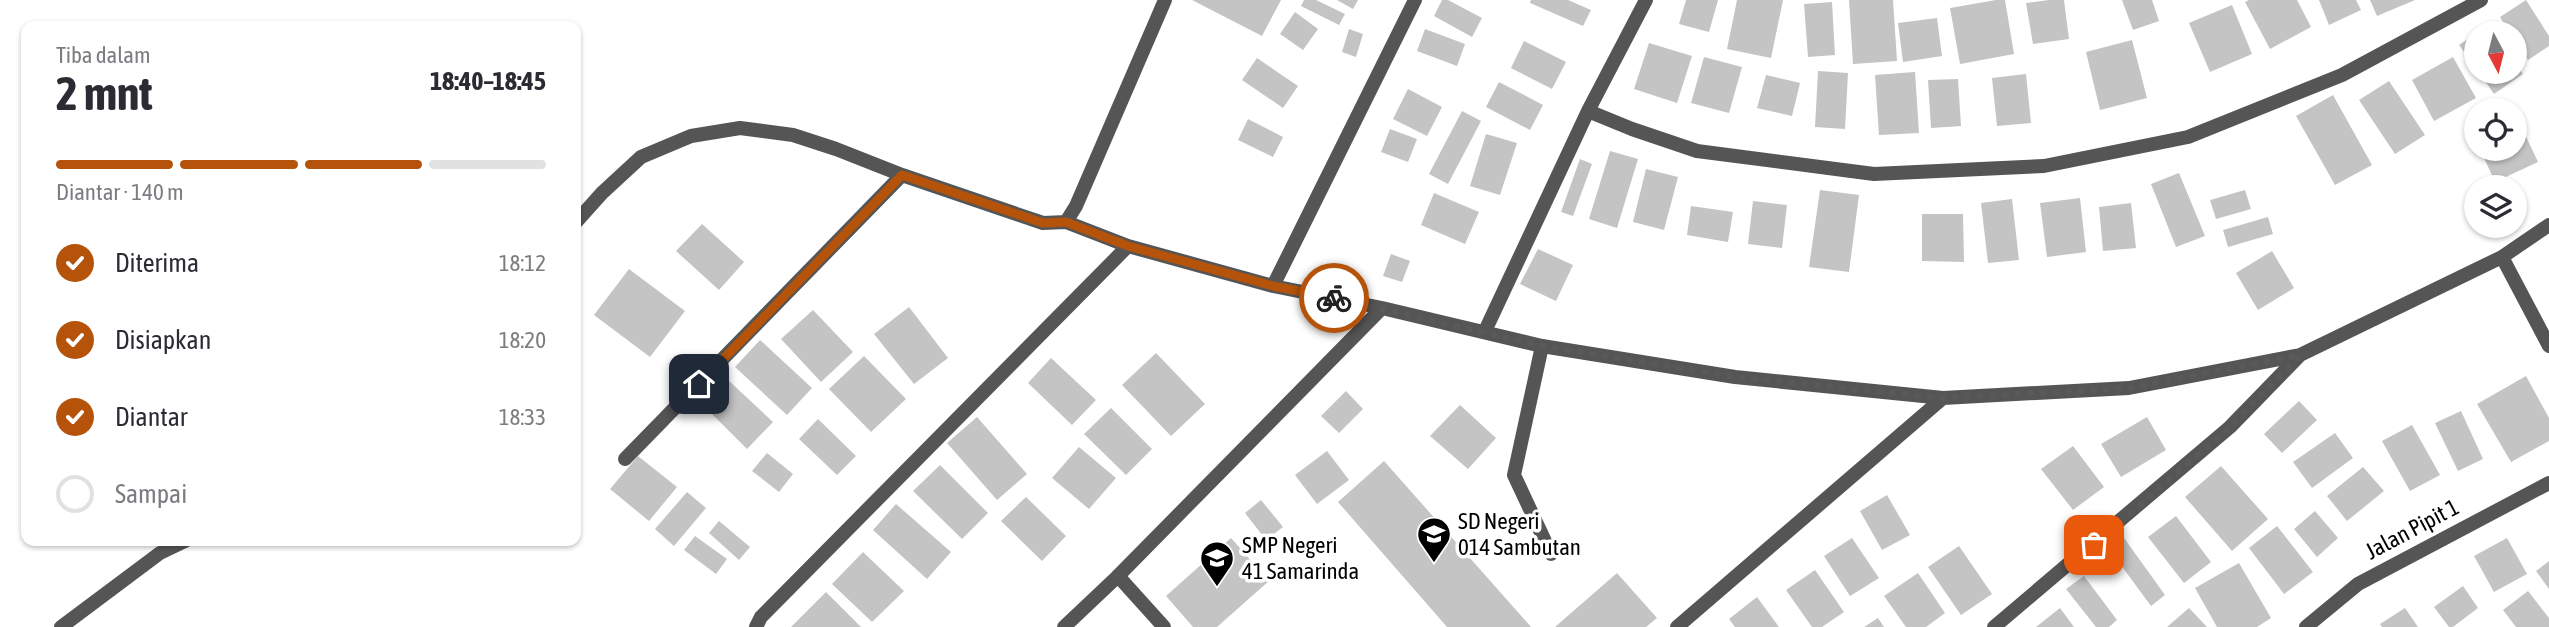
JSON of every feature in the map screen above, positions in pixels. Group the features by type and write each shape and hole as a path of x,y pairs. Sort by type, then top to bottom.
{"street":[{"path":"1066,222 1076,206 1165,0"},
{"path":"1273,286 1415,0"},
{"path":"1485,331 1588,111 1646,0"},
{"path":"1588,111 1697,151 1874,174 2044,166 2188,137 2342,75 2481,0"},
{"path":"581,216 641,157 691,136 740,128 793,135 1043,223 1066,222 1128,246 1273,286 1382,308 1542,346 1735,377 1943,398 2129,388 2300,355 2501,257 2549,225"},
{"path":"625,460 902,175"},
{"path":"756,627 761,617 816,559 1128,246"},
{"path":"2501,257 2549,346"},
{"path":"1065,627 1382,308"},
{"path":"1542,346 1514,475 1551,554"},
{"path":"1994,627 2230,427 2300,355"},
{"path":"1678,627 1943,398"},
{"name":"Jalan Pipit 1","path":"2306,627 2358,584 2549,483"},
{"path":"61,627 160,553 175,546"},
{"path":"1118,576 1164,627"}],"building":[{"path":"1192,0 1281,0 1262,36"},
{"path":"1304,0 1316,0 1345,14 1339,25 1301,6"},
{"path":"1337,0 1358,0 1353,9"},
{"path":"1442,0 1448,0 1482,18 1472,37 1434,16"},
{"path":"1531,0 1568,0 1591,10 1583,26 1530,3"},
{"path":"1686,0 1718,0 1709,32 1679,24"},
{"path":"1737,0 1783,0 1771,58 1727,49"},
{"path":"1849,0 1893,0 1897,61 1853,64"},
{"path":"2005,0 2014,54 1960,64 1950,8"},
{"path":"2064,0 2069,39 2033,44 2026,3"},
{"path":"2122,0 2152,0 2159,21 2133,30"},
{"path":"2297,0 2311,27 2270,49 2245,2"},
{"path":"2319,0 2356,0 2361,10 2329,25"},
{"path":"2370,0 2415,0 2377,16"},
{"path":"2526,0 2549,36 2549,46 2528,60 2527,21 2502,21 2500,17"},
{"path":"1832,2 1835,55 1808,57 1804,4"},
{"path":"2232,5 2252,54 2210,72 2189,23"},
{"path":"1295,12 1318,29 1303,50 1280,34"},
{"path":"1937,18 1942,56 1903,62 1898,23"},
{"path":"1349,29 1363,34 1356,57 1342,52"},
{"path":"1425,29 1465,44 1457,66 1417,51"},
{"path":"2132,40 2147,98 2100,110 2086,52"},
{"path":"1524,41 1566,62 1552,89 1511,68"},
{"path":"1649,43 1692,56 1677,103 1634,89"},
{"path":"1704,57 1742,67 1729,113 1691,103"},
{"path":"2453,57 2464,77 2464,84 2468,84 2476,98 2464,98 2464,105 2434,121 2412,80"},
{"path":"1257,58 1298,86 1283,108 1242,80"},
{"path":"1818,71 1848,73 1845,129 1815,127"},
{"path":"1915,72 1919,133 1879,135 1875,75"},
{"path":"2026,74 2031,123 1997,126 1992,78"},
{"path":"1766,75 1800,83 1792,116 1757,108"},
{"path":"1958,79 1961,126 1931,128 1928,80"},
{"path":"2389,81 2425,135 2395,154 2359,100"},
{"path":"1499,82 1543,105 1530,130 1486,107"},
{"path":"2487,84 2508,84 2494,94"},
{"path":"1408,89 1442,107 1427,136 1393,119"},
{"path":"2333,95 2372,165 2335,185 2296,116"},
{"path":"1462,111 1481,121 1448,184 1429,174"},
{"path":"1248,119 1283,137 1273,157 1238,140"},
{"path":"1390,129 1417,139 1408,162 1381,152"},
{"path":"1486,134 1517,143 1500,195 1470,186"},
{"path":"2527,139 2538,162 2510,175 2492,175 2485,161 2527,161"},
{"path":"1610,151 1638,159 1617,228 1589,219"},
{"path":"1580,159 1592,164 1573,216 1561,212"},
{"path":"1646,169 1678,177 1664,230 1633,222"},
{"path":"2179,173 2205,236 2176,247 2151,184"},
{"path":"1820,190 1859,195 1849,272 1809,267"},
{"path":"2245,190 2251,209 2216,219 2210,200"},
{"path":"1434,193 1479,212 1465,244 1421,225"},
{"path":"2080,198 2086,252 2047,257 2040,203"},
{"path":"2012,199 2019,260 1988,263 1981,203"},
{"path":"1753,201 1787,205 1782,248 1748,244"},
{"path":"2131,203 2136,248 2103,251 2099,207"},
{"path":"1691,206 1733,212 1728,242 1687,235"},
{"path":"1922,214 1963,214 1964,262 1922,261"},
{"path":"2268,217 2273,234 2228,247 2223,230"},
{"path":"702,224 744,262 719,290 676,251"},
{"path":"1538,249 1573,265 1556,301 1520,284"},
{"path":"2272,251 2294,288 2258,310 2236,273"},
{"path":"1391,254 1410,261 1402,282 1383,276"},
{"path":"629,269 685,311 650,357 594,315"},
{"path":"909,307 948,358 914,384 874,334"},
{"path":"813,310 853,352 821,382 781,339"},
{"path":"760,340 812,388 787,415 735,367"},
{"path":"1156,353 1205,404 1171,436 1122,385"},
{"path":"864,356 906,399 871,432 829,389"},
{"path":"1051,358 1096,400 1072,425 1028,383"},
{"path":"2526,376 2549,418 2549,441 2511,462 2477,404"},
{"path":"728,380 773,422 747,449 703,405"},
{"path":"1346,391 1363,409 1339,433 1321,416"},
{"path":"2299,401 2317,420 2282,453 2264,434"},
{"path":"1460,405 1496,438 1468,469 1430,436"},
{"path":"1111,408 1152,449 1126,475 1084,434"},
{"path":"2461,411 2483,459 2458,471 2435,423"},
{"path":"977,417 1027,474 997,500 947,443"},
{"path":"2147,417 2166,450 2121,477 2101,444"},
{"path":"818,419 856,456 837,475 799,439"},
{"path":"2412,425 2440,475 2410,491 2382,441"},
{"path":"2335,433 2353,458 2312,488 2293,462"},
{"path":"2073,446 2104,487 2073,510 2041,469"},
{"path":"1079,447 1116,478 1089,509 1052,478"},
{"path":"1327,451 1349,480 1317,504 1295,475"},
{"path":"767,453 793,474 779,492 752,471"},
{"path":"638,456 677,487 649,521 610,489"},
{"name":"SD Negeri 014 Sambutan","path":"1384,461 1531,627 1447,627 1338,502"},
{"path":"940,465 988,513 962,539 913,491"},
{"path":"2221,466 2268,519 2232,551 2185,497"},
{"path":"2363,467 2384,491 2347,521 2327,496"},
{"path":"687,492 706,508 674,546 655,529"},
{"path":"1887,495 1910,535 1882,550 1860,511"},
{"path":"1026,497 1066,536 1042,561 1001,521"},
{"path":"1261,500 1283,527 1266,540 1245,513"},
{"path":"896,504 951,552 927,579 873,530"},
{"path":"2315,511 2338,538 2317,557 2294,529"},
{"path":"2176,516 2211,562 2184,583 2148,537"},
{"path":"719,521 750,547 739,560 709,533"},
{"path":"2277,526 2313,572 2284,594 2249,548"},
{"path":"695,536 727,559 716,574 684,550"},
{"name":"SMP Negeri 41 Samarinda","path":"1231,538 1269,581 1217,627 1193,627 1166,596"},
{"path":"1852,538 1879,578 1850,596 1824,556"},
{"path":"2124,538 2165,595 2151,606 2109,549"},
{"path":"2507,538 2527,574 2494,592 2474,556"},
{"path":"1959,546 1992,594 1961,615 1928,567"},
{"path":"863,552 904,591 872,622 832,584"},
{"path":"2549,561 2549,589 2536,571"},
{"path":"2239,563 2271,618 2257,627 2217,627 2195,588"},
{"path":"1815,570 1844,612 1822,627 1812,627 1786,590"},
{"name":"SD Negeri 014 Sambutan","path":"1617,573 1657,618 1646,627 1555,627"},
{"path":"1918,573 1945,613 1926,627 1906,627 1884,596"},
{"path":"2084,576 2117,620 2109,627 2096,627 2066,589"},
{"path":"2463,586 2478,608 2453,627 2449,627 2434,607"},
{"path":"2528,591 2549,618 2549,627 2516,627 2503,610"},
{"path":"826,592 861,627 791,627"},
{"path":"1757,597 1779,627 1735,627 1729,619"},
{"path":"2060,608 2074,627 2036,627"},
{"path":"2189,608 2207,627 2167,627"},
{"path":"2405,608 2418,627 2382,627 2380,624"},
{"path":"1878,618 1884,627 1864,627"}],"way so far":[{"path":"1334,298 1542,346 1735,377 1943,398 2129,388 2300,355 2230,427 2094,545"}],"place":[{"name":"SD Negeri 014 Sambutan","path":"1434,564"},
{"name":"SMP Negeri 41 Samarinda","path":"1217,588"}],"route":[{"path":"699,384 902,175 1043,223 1066,222 1128,246 1273,286 1334,298"}]}
